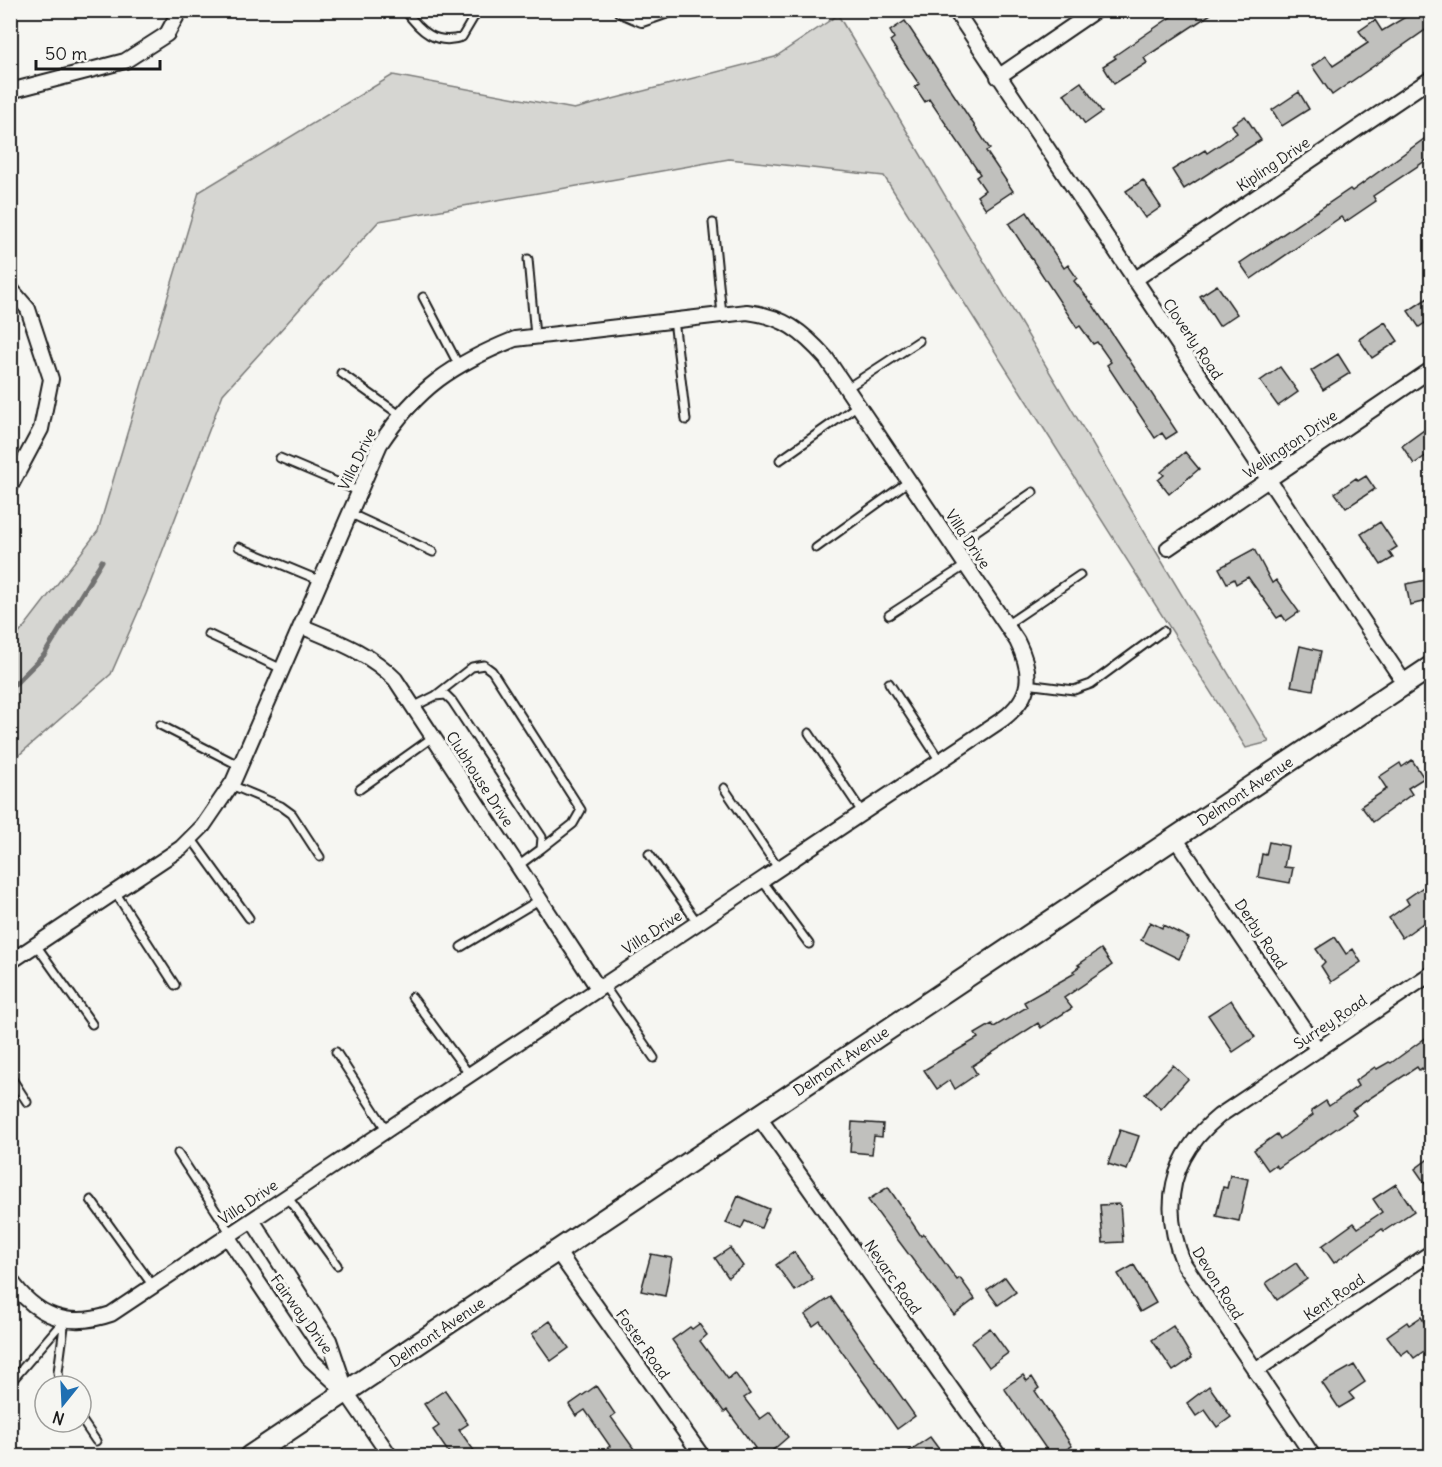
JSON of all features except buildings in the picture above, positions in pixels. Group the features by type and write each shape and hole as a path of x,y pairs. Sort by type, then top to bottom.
{"street":[{"path":"10,91 125,60 167,34 180,10"},
{"path":"621,10 642,19 668,10"},
{"name":"Cloverly Road","path":"955,10 1405,684"},
{"path":"998,77 1096,10"},
{"name":"Kipling Drive","path":"1134,279 1431,78"},
{"path":"10,288 28,309 51,379 40,429 10,487"},
{"name":"Villa Drive","path":"10,962 191,838 214,813 240,766 380,444 400,416 437,378 483,351 515,339 747,312 765,314 791,325 826,358 1006,625 1026,659 1026,684 1019,706 111,1314 95,1320 65,1319 35,1308 22,1296 10,1279"},
{"name":"Wellington Drive","path":"1168,548 1431,369"},
{"name":"Clubhouse Drive","path":"301,626 373,659 395,680 539,900 600,986"},
{"name":"Delmont Avenue","path":"250,1456 1431,666"},
{"name":"Derby Road","path":"1175,838 1318,1050"},
{"name":"Surrey Road","path":"1246,1098 1431,973"},
{"name":"Devon Road","path":"1246,1098 1207,1126 1192,1143 1174,1181 1171,1220 1175,1243 1184,1264 1313,1456"},
{"name":"Nevarc Road","path":"758,1116 999,1456"},
{"name":"Fairway Drive","path":"252,1220 329,1341 346,1392"},
{"name":"Fairway Drive","path":"229,1235 309,1358 346,1392"},
{"name":"Foster Road","path":"557,1251 702,1456"},
{"name":"Kent Road","path":"1255,1371 1431,1252"},
{"path":"346,1392 390,1456"}],"lane":[{"path":"405,10 430,37 451,41 462,37 478,10"},
{"path":"713,223 722,315"},
{"path":"528,259 535,336"},
{"path":"423,297 458,364"},
{"path":"674,320 686,420"},
{"path":"847,388 919,341"},
{"path":"341,373 400,416"},
{"path":"780,460 858,405"},
{"path":"280,458 358,491"},
{"path":"816,548 909,481"},
{"path":"953,547 1033,492"},
{"path":"349,513 433,552"},
{"path":"239,547 321,581"},
{"path":"889,615 966,565"},
{"path":"1006,625 1080,575"},
{"path":"1026,684 1074,690 1091,684 1163,631"},
{"path":"208,634 282,669"},
{"path":"413,707 435,696 472,667 484,665 492,671 581,810 573,824 518,866"},
{"path":"889,683 940,761"},
{"path":"435,696 446,695 452,701 542,837 540,849"},
{"path":"160,725 240,766"},
{"path":"809,733 862,812"},
{"path":"360,789 433,737"},
{"path":"231,785 281,806 292,814 320,857"},
{"path":"724,788 778,868"},
{"path":"191,838 249,918"},
{"path":"649,854 697,922"},
{"path":"761,879 809,944"},
{"path":"115,892 175,985"},
{"path":"461,947 539,900"},
{"path":"36,945 92,1024"},
{"path":"600,986 654,1058"},
{"path":"412,997 469,1074"},
{"path":"336,1052 386,1129"},
{"path":"10,1076 27,1102"},
{"path":"178,1153 229,1235"},
{"path":"287,1196 337,1265"},
{"path":"91,1200 153,1286"},
{"path":"10,1383 65,1319"},
{"path":"58,1374 65,1319"},
{"path":"91,1434 96,1441"}],"shaded area":[{"path":"838,15 1269,742 1246,748 884,176 729,159 379,221 223,394 146,594 111,674 11,762 11,644 98,531 199,192 393,75 574,109 775,57"}],"waterway":[{"path":"10,689 44,655 102,561"}]}
